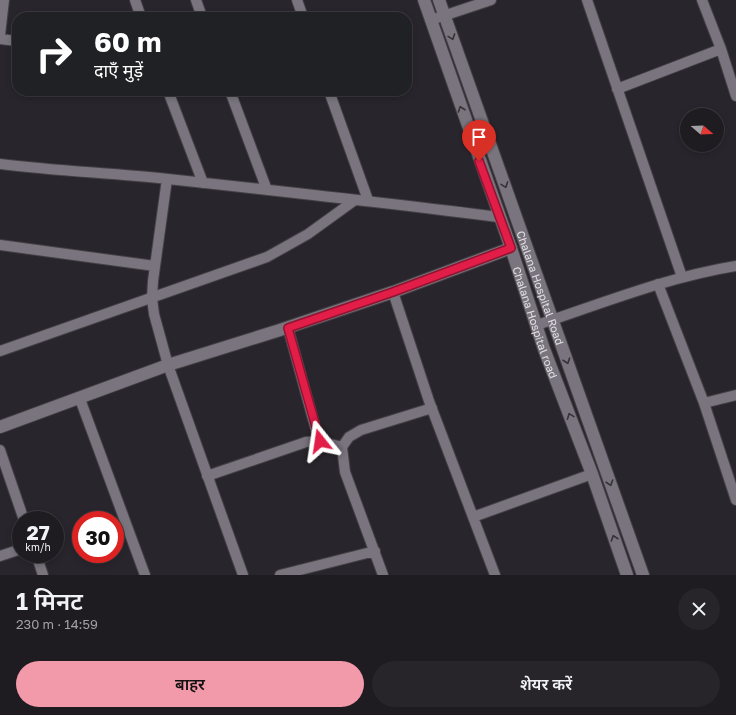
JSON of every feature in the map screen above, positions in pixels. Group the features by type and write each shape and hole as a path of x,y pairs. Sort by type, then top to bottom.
{"street":[{"path":"0,35 4,0"},
{"path":"135,0 139,12"},
{"path":"196,0 200,12"},
{"path":"297,0 301,12"},
{"name":"Chalana Hospital road","path":"424,0 498,217 511,248 544,349 592,474 627,575"},
{"name":"Chalana Hospital Road","path":"438,0 643,575"},
{"path":"431,20 491,0"},
{"path":"587,0 682,277"},
{"path":"702,0 721,49 736,96"},
{"path":"0,39 12,40"},
{"path":"617,89 721,49"},
{"path":"170,96 203,183"},
{"path":"232,96 267,190"},
{"path":"332,96 368,200"},
{"path":"0,164 38,169 167,179 355,200 368,200 498,217"},
{"path":"167,179 155,266 152,298 154,314 168,365 243,575"},
{"path":"0,351 267,257 308,234 355,200"},
{"path":"0,245 155,266"},
{"path":"0,427 80,399 168,365 288,328 393,292 511,248"},
{"path":"537,325 658,284 708,270 736,266"},
{"path":"658,284 704,403 736,500"},
{"path":"393,292 432,408 495,575"},
{"path":"288,328 320,441"},
{"path":"704,403 736,395"},
{"path":"80,399 145,575"},
{"path":"383,575 345,472 342,447 349,437 361,430 432,408"},
{"path":"207,476 306,442 320,441 342,447"},
{"path":"0,450 21,511"},
{"path":"473,517 592,474"},
{"path":"0,556 12,551"},
{"path":"280,575 375,551"},
{"path":"39,563 43,575"}],"route":[{"path":"320,441 288,328 393,292 511,248 498,217 479,161"}]}
